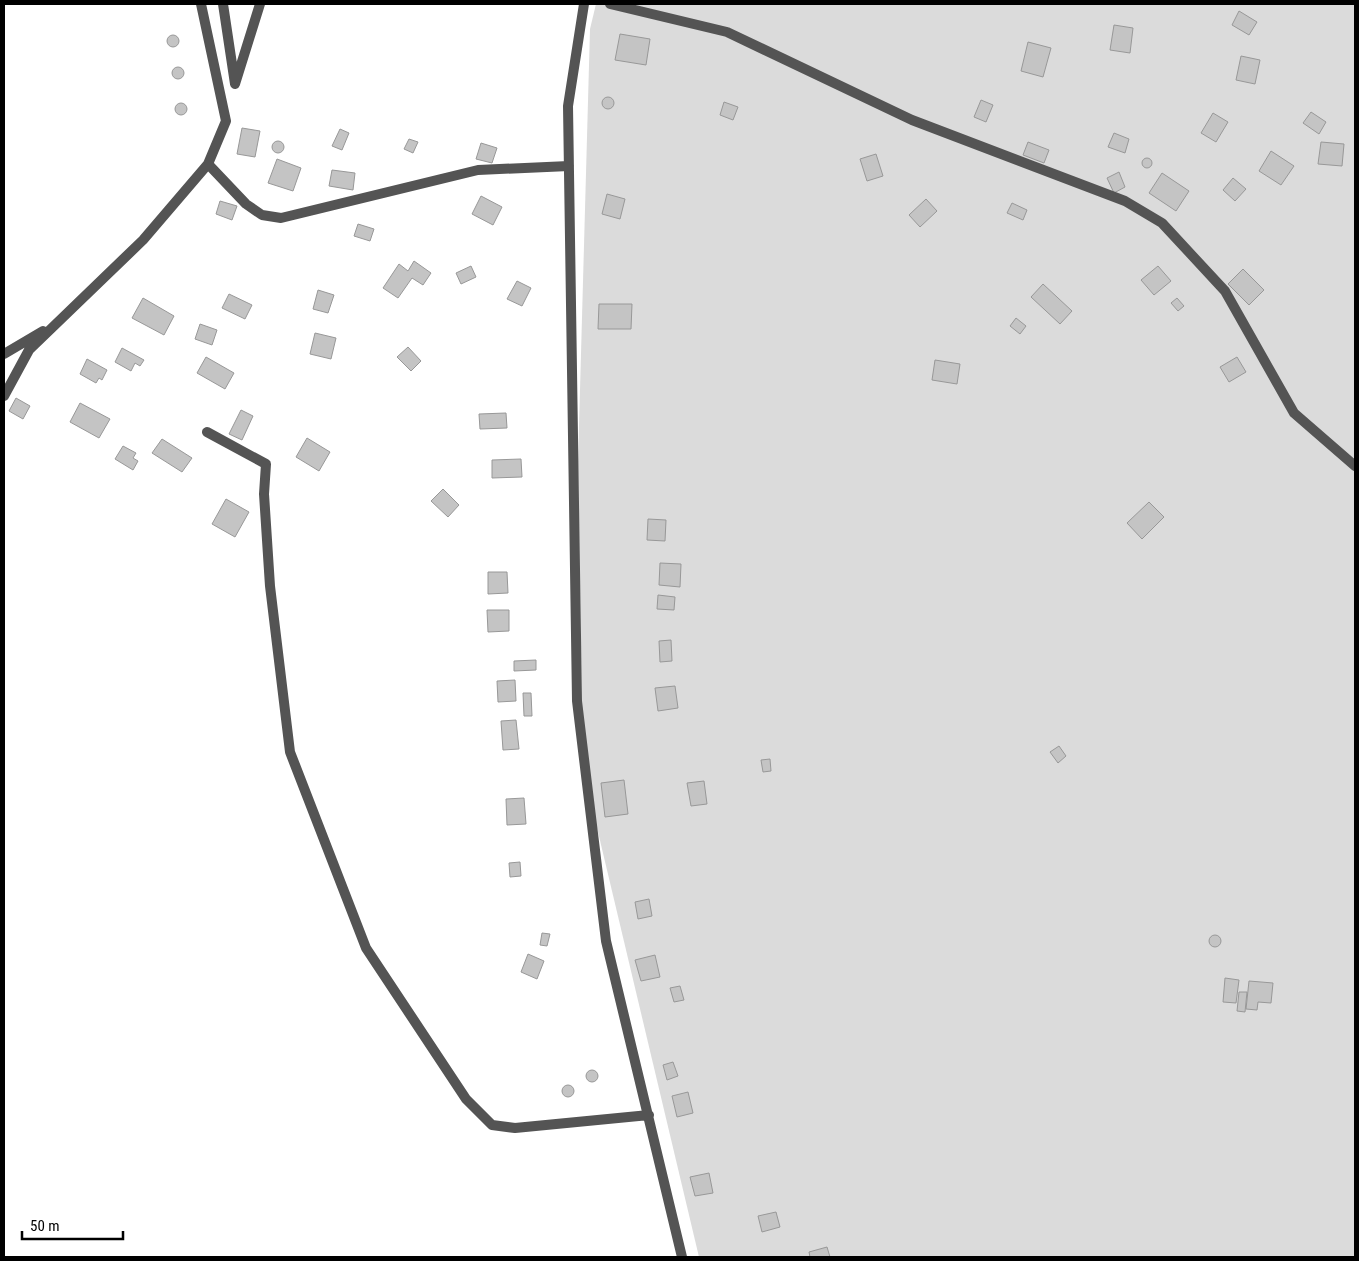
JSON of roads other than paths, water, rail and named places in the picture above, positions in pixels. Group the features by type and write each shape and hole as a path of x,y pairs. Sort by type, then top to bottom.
{"street":[{"path":"4,396 30,350 143,240 208,164 226,120 201,4"},
{"path":"223,4 235,84 260,4"},
{"path":"584,4 568,106 578,700 606,941 682,1257"},
{"path":"610,4 727,32 912,120 1125,201 1162,223 1225,292 1294,413 1355,466"},
{"path":"208,164 246,204 262,215 281,218 478,170 569,166"},
{"path":"4,354 57,324"},
{"path":"207,432 266,464 264,494 270,586 290,752 366,948 466,1099 492,1125 515,1128 648,1115"}]}
